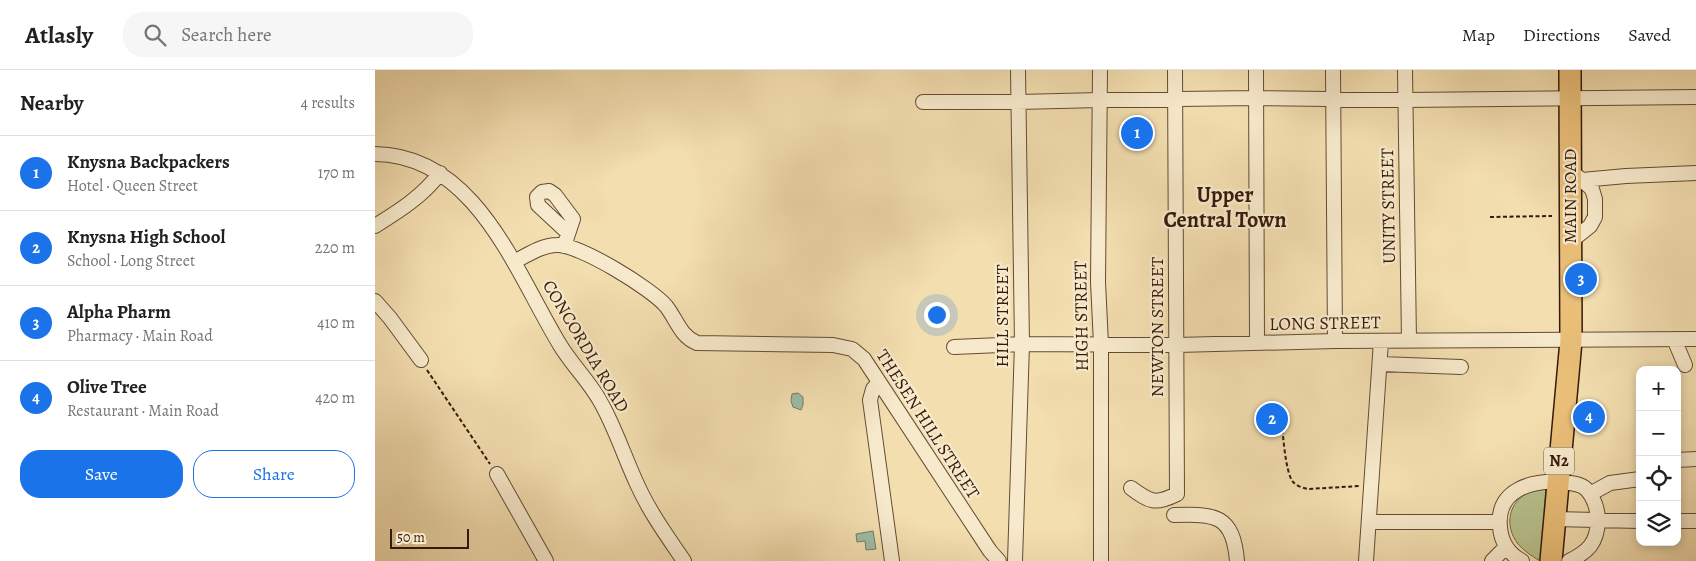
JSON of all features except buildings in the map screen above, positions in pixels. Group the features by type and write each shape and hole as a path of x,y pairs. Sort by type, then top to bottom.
{"highway":[{"name":"MAIN ROAD","path":"1558,561 1554,519 1571,341 1570,242 1576,176 1570,98 1570,70"}],"street":[{"name":"HILL STREET","path":"1015,561 1022,344 1018,70"},
{"name":"HIGH STREET","path":"1100,70 1098,282 1101,344 1101,561"},
{"name":"NEWTON STREET","path":"1131,488 1151,501 1163,501 1177,494 1175,70"},
{"path":"1256,70 1257,343"},
{"path":"1333,70 1335,341"},
{"name":"UNITY STREET","path":"1405,70 1409,341"},
{"path":"923,102 1256,98 1405,100 1696,97"},
{"name":"CONCORDIA ROAD","path":"375,154 413,160 440,173 453,182 473,204 514,262 561,346 599,398 617,434 637,485 656,519 684,561"},
{"path":"375,226 415,199 432,184 440,173"},
{"path":"1576,176 1696,173"},
{"name":"THESEN HILL STREET","path":"514,262 540,249 557,245 566,239 583,252 634,280 656,296 666,306 689,340 710,344 833,344 852,349 858,353 879,382 989,552 999,561"},
{"path":"375,301 391,318 421,360"},
{"path":"1674,339 1685,365"},
{"name":"LONG STREET","path":"954,347 1022,344 1177,345 1335,341 1696,339"},
{"path":"1367,561 1381,341"},
{"path":"1380,364 1461,367"},
{"path":"879,382 873,389 870,400 892,561"},
{"path":"1681,460 1696,459"},
{"path":"497,474 546,561"},
{"path":"1590,494 1610,483 1636,480"},
{"path":"1522,561 1515,557 1506,547 1501,535 1499,522 1507,500 1515,491 1525,485 1536,482 1573,483 1585,488 1590,494 1596,509 1598,520 1595,538 1585,553 1558,561"},
{"path":"1174,515 1211,516 1220,520 1233,536 1237,561"},
{"path":"1554,519 1636,520"},
{"path":"1681,521 1696,521"},
{"path":"1369,522 1499,522"},
{"path":"1492,561 1506,547"}],"path":[{"path":"1490,217 1552,216"},
{"path":"421,360 497,474"},
{"path":"1281,417 1289,474 1294,482 1308,489 1371,486"}],"shaded area":[{"path":"798,393 803,397 801,410 793,407 791,401 792,394"},
{"path":"1546,489 1540,561 1518,544 1511,530 1510,522 1513,508 1517,501 1532,491"},
{"path":"873,531 876,549 866,550 865,541 857,542 856,534"}],"place":[{"name":"Knysna Backpackers","path":"1137,133"},
{"name":"Alpha Pharm","path":"1581,279"},
{"name":"Olive Tree","path":"1589,417"},
{"name":"Knysna High School","path":"1272,419"}],"district":[{"name":"Upper Central Town","path":"1225,208"}]}
